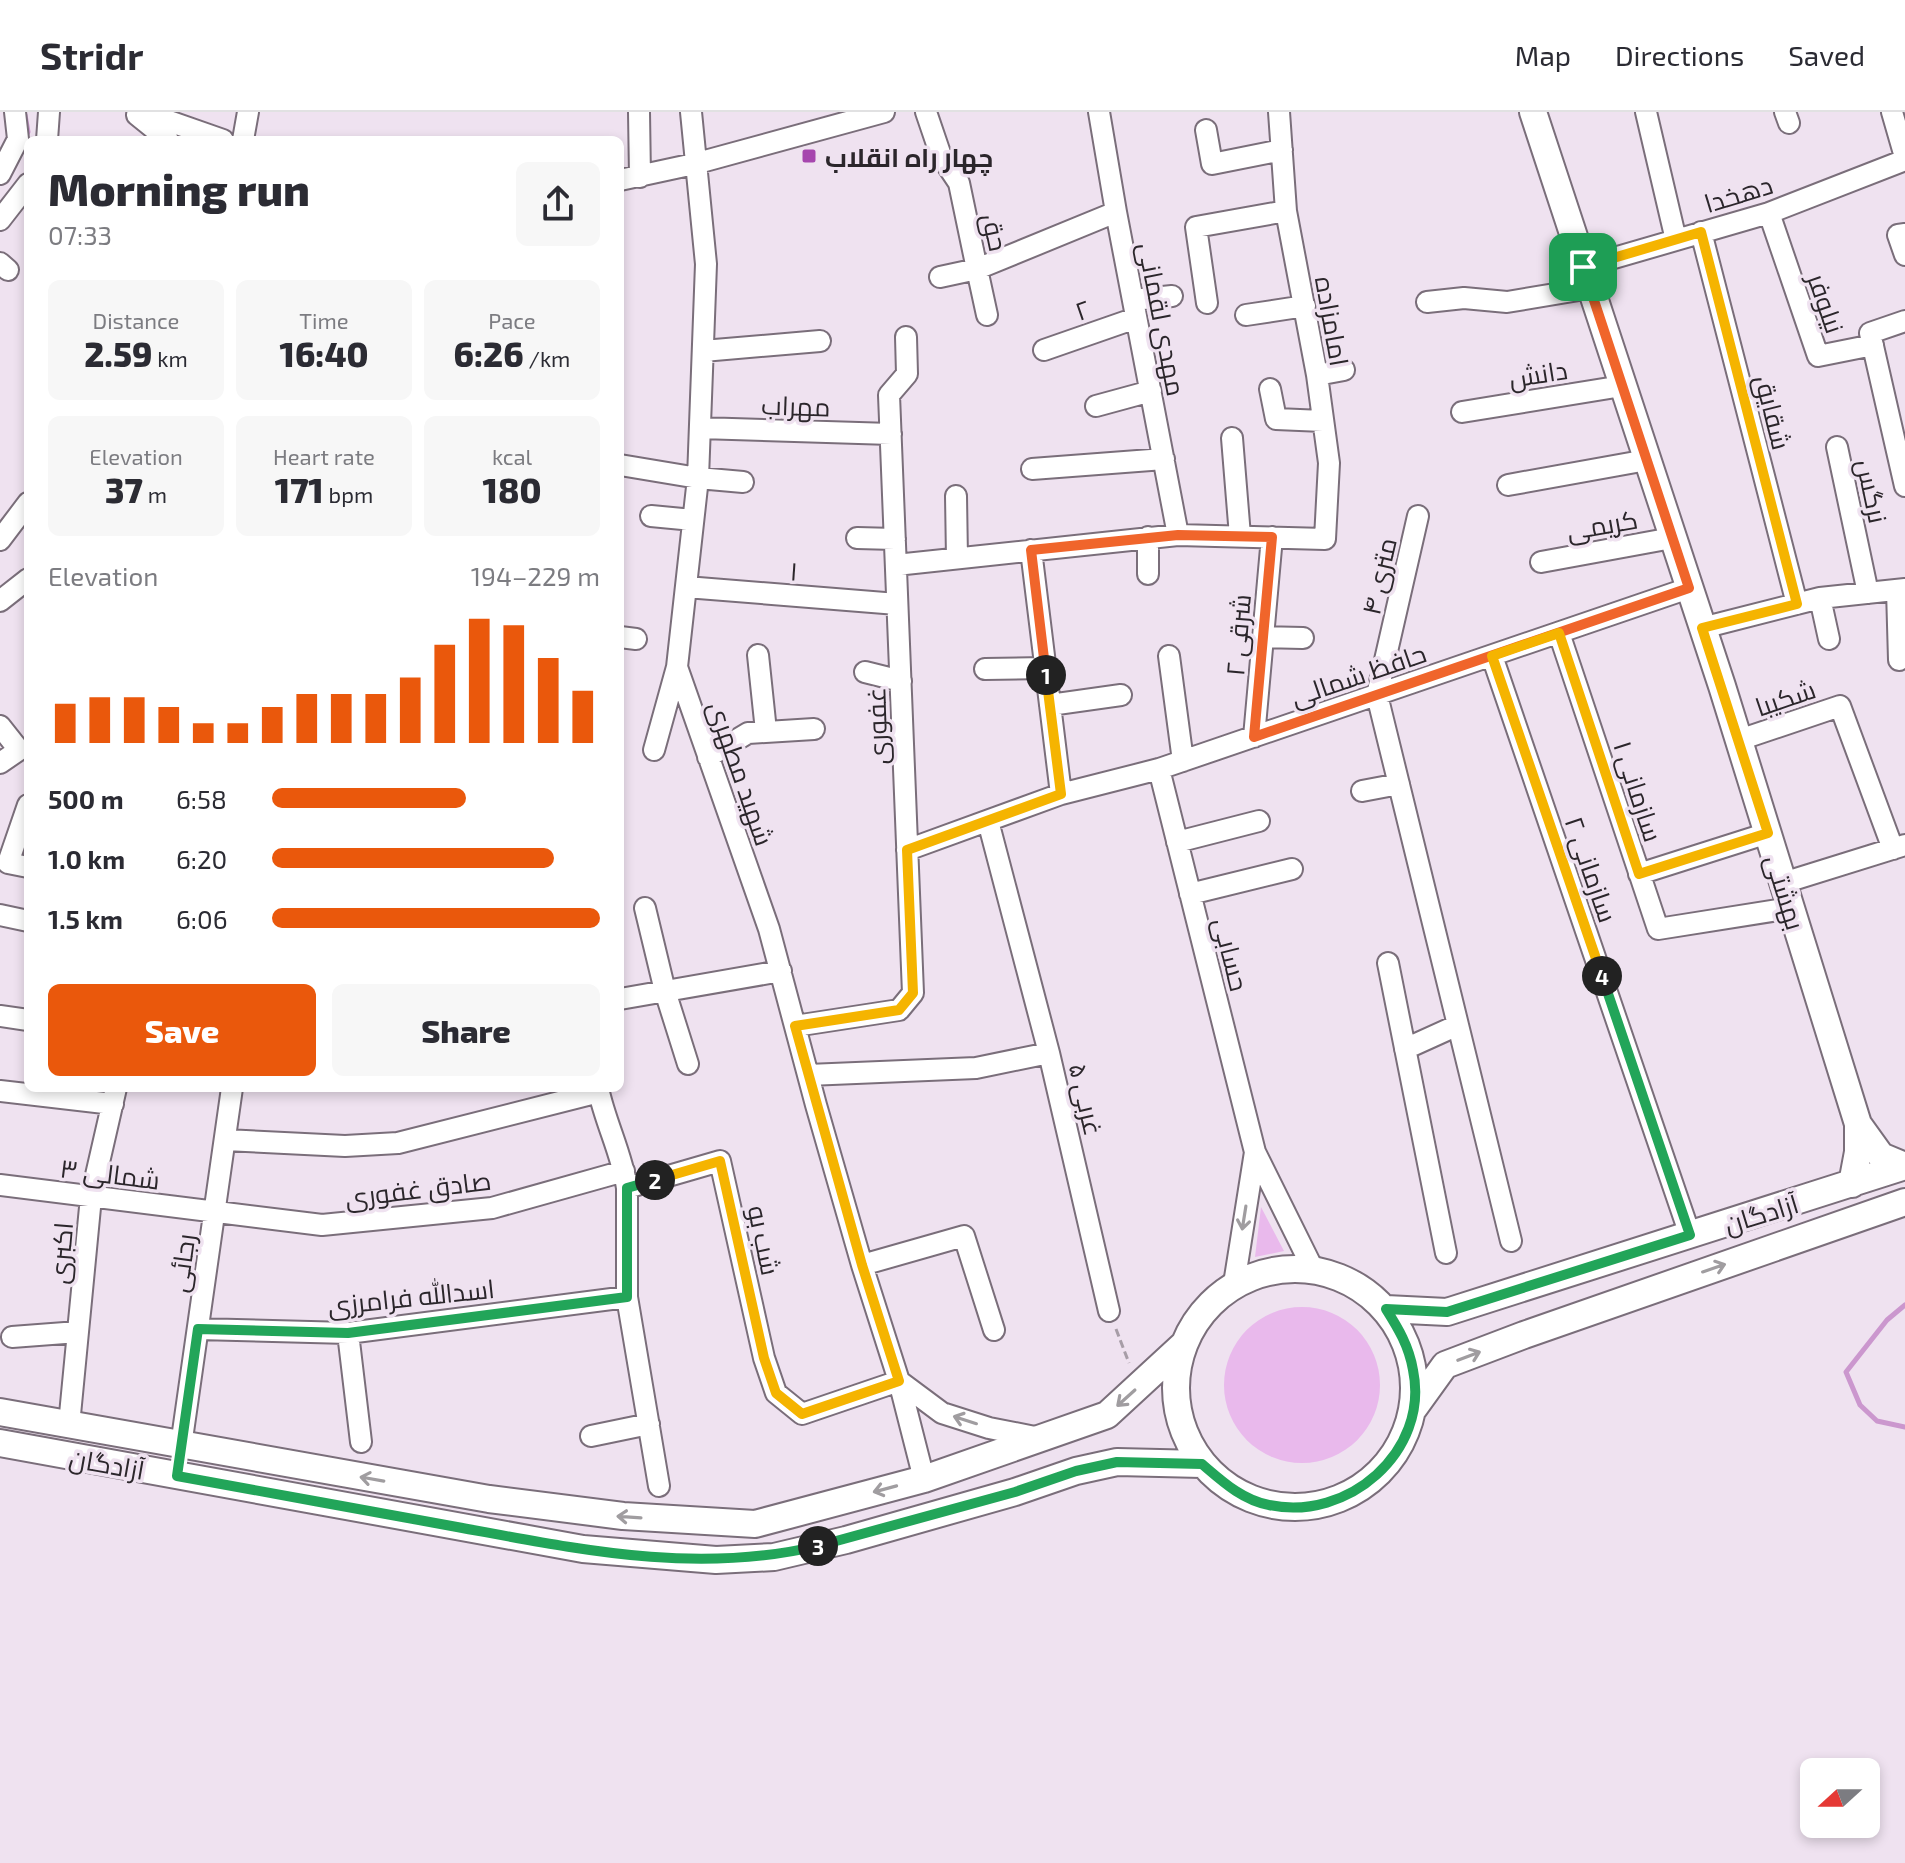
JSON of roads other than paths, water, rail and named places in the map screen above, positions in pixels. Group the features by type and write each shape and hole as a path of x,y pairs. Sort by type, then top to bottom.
{"main road":[{"name":"بهشتی","path":"1533,112 1739,740 1858,1124"},
{"path":"1858,1124 1881,1156 1905,1166"},
{"path":"1852,1184 1858,1152 1858,1124"},
{"name":"آزادگان","path":"1386,1309 1447,1312 1905,1166"},
{"path":"1183,1345 1175,1386 1179,1413 1182,1427 1202,1464 1231,1490 1268,1505 1307,1508 1345,1498 1377,1476 1401,1445 1414,1408 1445,1365 1905,1202"},
{"path":"0,1412 489,1499 623,1516 755,1524 924,1479 1107,1415 1183,1345 1203,1310 1234,1284 1272,1269 1313,1269 1340,1276 1365,1290 1386,1309 1405,1338 1414,1372 1414,1408"},
{"name":"آزادگان","path":"0,1443 583,1549 716,1560 774,1557 846,1540 1015,1492 1076,1471 1117,1462 1202,1464"},
{"path":"177,1476 181,1446"}],"street":[{"path":"1,171 18,139 15,112"},
{"path":"47,136 49,112"},
{"path":"133,112 163,136"},
{"path":"143,112 212,136"},
{"path":"244,136 248,112"},
{"path":"639,112 630,179 884,112"},
{"name":"شهید مطهری","path":"691,112 706,264 698,478 677,667 769,929 862,1265 899,1381 924,1479"},
{"name":"حق","path":"926,112 941,156 959,183 977,269 1116,212"},
{"name":"مهدی لقمانی","path":"1099,112 1178,535"},
{"name":"امامزاده","path":"1272,537 1325,539 1329,463 1317,375 1286,211 1279,112"},
{"path":"1646,112 1676,240"},
{"path":"1892,112 1905,159"},
{"path":"1206,130 1212,164 1282,150"},
{"name":"دهخدا","path":"1427,302 1464,298 1507,302 1587,278 1676,240 1769,213 1905,159"},
{"path":"0,220 24,197"},
{"path":"1207,303 1196,227 1286,211"},
{"name":"نیلوفر","path":"1769,213 1818,356 1873,345"},
{"name":"شقایق","path":"1701,232 1797,604"},
{"path":"1905,234 1898,235 1905,255"},
{"path":"940,277 977,269 987,315"},
{"name":"۲","path":"1044,350 1135,309 1172,296"},
{"path":"1246,315 1305,306"},
{"name":"نیلوفر","path":"1905,321 1870,333 1905,486"},
{"name":"غفوری","path":"795,1026 899,1010 913,993 889,395 907,374 906,337"},
{"path":"703,351 820,341"},
{"path":"1317,375 1344,370"},
{"name":"دانش","path":"1462,412 1622,386"},
{"path":"1270,389 1276,419 1323,421"},
{"path":"1096,406 1151,391"},
{"name":"مهراب","path":"700,428 891,434"},
{"path":"1232,438 1240,536"},
{"name":"نرگس","path":"1837,447 1868,593"},
{"path":"1032,469 1164,459"},
{"path":"1508,485 1647,460"},
{"path":"624,466 743,482"},
{"path":"956,496 957,558"},
{"path":"0,540 24,508"},
{"path":"651,516 693,520"},
{"name":"۴ متری","path":"1377,695 1418,516"},
{"path":"896,565 1148,537 1272,537"},
{"path":"1148,537 1148,574"},
{"name":"۲ شرقی","path":"1254,737 1272,537"},
{"path":"857,538 895,539"},
{"name":"کریمی","path":"1541,562 1672,538"},
{"path":"1031,550 1061,794"},
{"path":"0,601 24,582"},
{"name":"۱","path":"686,587 897,604"},
{"name":"حافظ شمالی","path":"907,850 1061,794 1159,769 1689,588"},
{"path":"1702,628 1820,598 1901,590 1899,660"},
{"path":"1820,598 1829,639"},
{"name":"سازمانی ۱","path":"1559,633 1658,929 1791,908"},
{"path":"1263,637 1303,638"},
{"path":"758,655 766,731"},
{"path":"1169,656 1183,761"},
{"name":"سازمانی ۲","path":"1492,656 1690,1235"},
{"path":"654,750 677,667"},
{"path":"985,669 1045,668"},
{"path":"865,672 901,681"},
{"path":"1050,705 1121,695"},
{"path":"1377,695 1511,1241"},
{"name":"شکیبا","path":"1739,740 1840,706 1899,847"},
{"path":"0,726 19,750 0,763"},
{"path":"708,757 748,733 814,729"},
{"name":"حسابی","path":"1159,769 1255,1152 1313,1269"},
{"path":"1362,791 1399,784"},
{"path":"24,817 8,863 24,866"},
{"name":"۵ غربی","path":"988,821 1049,1053 1109,1311"},
{"path":"1177,842 1259,821"},
{"path":"1639,874 1768,833"},
{"path":"1783,883 1899,847"},
{"path":"1190,894 1292,869"},
{"path":"645,908 665,991 688,1064"},
{"path":"0,915 24,920"},
{"path":"1388,963 1446,1253"},
{"path":"624,998 781,971"},
{"path":"0,1016 24,1019"},
{"path":"1405,1049 1458,1025"},
{"path":"808,1075 976,1068 1049,1053"},
{"path":"0,1091 114,1096"},
{"name":"رجائی","path":"181,1446 231,1092"},
{"path":"225,1140 345,1146 398,1143 591,1092"},
{"path":"600,1092 626,1180 627,1297 659,1486"},
{"name":"اکبری","path":"69,1425 91,1197 114,1096"},
{"name":"حسابی","path":"1234,1284 1255,1152"},
{"name":"شب بو","path":"626,1180 720,1161 764,1358 776,1393 802,1414 899,1381"},
{"name":"صادق غفوری","path":"214,1212 322,1225 492,1208 626,1180"},
{"name":"۳ شمالی","path":"0,1185 214,1212"},
{"path":"862,1265 964,1236 994,1330"},
{"name":"اسدالله فرامرزی","path":"198,1329 348,1333 627,1297"},
{"path":"12,1337 78,1332"},
{"path":"348,1333 361,1442"},
{"path":"899,1381 942,1413 989,1428 1040,1438"},
{"path":"591,1436 649,1424"}],"waterway":[{"path":"25,115 28,132 26,136"},
{"path":"1905,1305 1887,1320 1846,1372 1860,1405 1877,1421 1905,1427"}],"place":[{"name":"چهار راه انقلاب","path":"809,156"}]}
